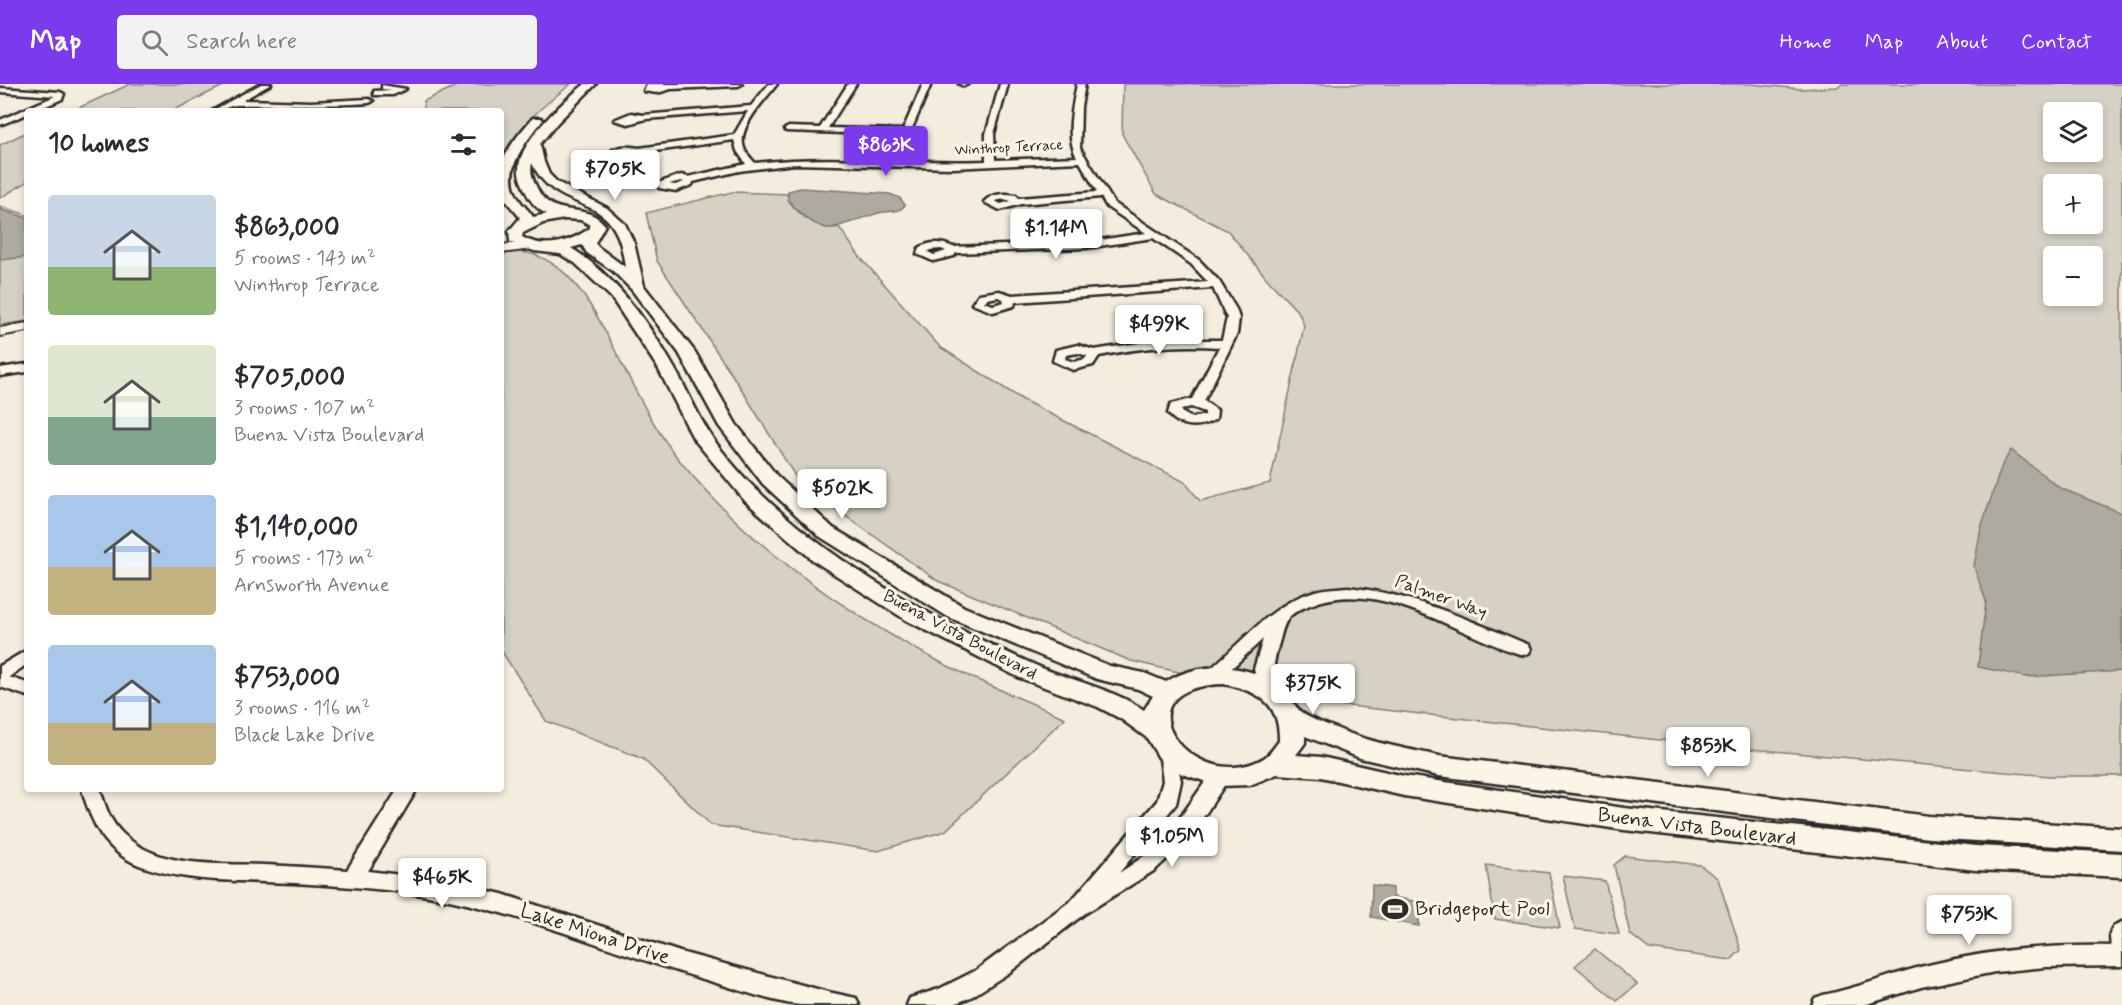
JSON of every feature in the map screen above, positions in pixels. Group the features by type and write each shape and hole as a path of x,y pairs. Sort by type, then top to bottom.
{"main road":[{"path":"574,84 534,123 519,143 508,165 506,185 511,198 527,218 514,239 529,246 550,247 580,241 590,236"},
{"path":"574,215 546,209 535,199 525,175 525,162 561,111 591,84"},
{"path":"535,145 536,162 541,175 554,186 597,208 615,221 626,237 637,287"},
{"path":"519,230 542,219 574,215"},
{"name":"Buena Vista Boulevard","path":"574,215 594,220 598,225 588,243 592,250 618,268 637,287 687,352 728,426 770,480 826,532 956,612 1105,673 1144,682 1167,692"},
{"name":"Buena Vista Boulevard","path":"550,247 565,251 580,260 617,294 666,368 700,434 752,497 822,556 914,615 1028,672 1107,701 1162,741"},
{"path":"1214,675 1242,678 1267,689 1282,702 1291,718 1292,743 1275,765 1250,775 1220,776 1191,767 1162,741 1156,710 1167,692 1188,680 1214,675"},
{"name":"Buena Vista Boulevard","path":"1291,718 1360,748 1439,766 1929,827 2122,839"},
{"name":"Buena Vista Boulevard","path":"1275,765 1321,767 1404,786 1624,819 1976,858 2122,865"}],"street":[{"path":"221,108 267,84"},
{"path":"664,85 738,84"},
{"path":"752,166 742,153 738,137 740,129 773,84"},
{"path":"824,130 852,84"},
{"path":"902,145 904,133 927,84"},
{"path":"991,164 988,146 1004,84"},
{"path":"1081,84 1075,134 1076,148 1103,194 1113,209 1196,262 1216,285 1233,318 1227,344 1197,403"},
{"path":"367,108 369,101 377,93 387,86 402,89 395,93 377,93"},
{"path":"0,90 60,94 59,97 34,108"},
{"path":"232,102 311,104 369,101"},
{"path":"643,117 755,108"},
{"path":"0,123 24,112"},
{"path":"789,129 904,133"},
{"path":"637,151 738,137"},
{"name":"Winthrop Terrace","path":"688,180 752,166 810,161 947,165 1081,159"},
{"path":"1017,201 1103,194"},
{"path":"504,239 519,230"},
{"path":"952,250 1086,245 1155,235"},
{"path":"504,249 529,246"},
{"path":"1010,299 1114,290 1216,285"},
{"path":"0,332 24,328"},
{"path":"1091,354 1160,341 1227,344"},
{"path":"0,372 24,368"},
{"name":"Palmer Way","path":"1214,675 1239,655 1254,637 1278,617 1295,605 1323,595 1361,593 1388,597 1523,649"},
{"path":"1267,689 1263,669 1278,617"},
{"path":"0,674 24,658"},
{"path":"0,680 24,689"},
{"path":"1076,908 1166,804 1172,781 1162,741"},
{"path":"918,1005 962,999 1076,908 1147,866 1184,830 1220,776"},
{"name":"Lake Miona Drive","path":"92,792 105,828 114,840 128,851 161,864 200,871 353,878 415,884 490,900 687,964 828,1002 848,1005"},
{"path":"353,878 406,792"},
{"path":"2122,931 2120,933 2122,946"},
{"path":"1823,1005 1846,1001 1919,978 1974,965 2025,958 2088,954 2122,956"}],"shaded area":[{"path":"130,84 227,84 178,108 78,108"},
{"path":"460,84 571,84 523,126 504,152 504,108 424,108 424,101"},
{"path":"1123,84 1751,84 1801,89 1837,87 1842,84 2122,84 2122,776 2049,776 1696,744 1303,701 1131,661 938,581 800,484 742,390 657,261 646,213 732,192 787,194 795,207 808,219 816,224 832,228 839,227 860,257 940,347 1023,400 1185,482 1200,501 1270,483 1304,326 1299,313 1268,280 1228,231 1156,194 1122,134"},
{"path":"24,133 24,184 0,198 0,145"},
{"path":"801,188 890,194 900,198 905,205 899,210 877,213 837,227 826,228 805,217 788,200 788,191"},
{"path":"0,206 24,214 24,321 0,325"},
{"path":"0,209 24,217 24,257 0,260"},
{"path":"504,252 537,255 565,273 596,315 658,431 707,492 767,549 833,599 904,642 971,677 1065,718 945,831 878,851 711,825 643,759 546,721 504,655"},
{"path":"2011,450 2060,488 2122,513 2122,671 2026,677 1978,667 1986,601 1974,567 1981,528 2002,465"},
{"path":"1625,856 1700,865 1718,879 1741,950 1731,960 1649,949 1630,934 1614,865"},
{"path":"1486,865 1549,873 1560,928 1495,919"},
{"path":"1563,876 1605,881 1619,934 1575,929"},
{"name":"Bridgeport Pool","path":"1372,885 1393,888 1393,897 1419,902 1419,926 1371,917"},
{"path":"1595,949 1637,984 1617,1001 1575,966"}],"place":[{"name":"Bridgeport Pool","path":"1395,909"}]}
